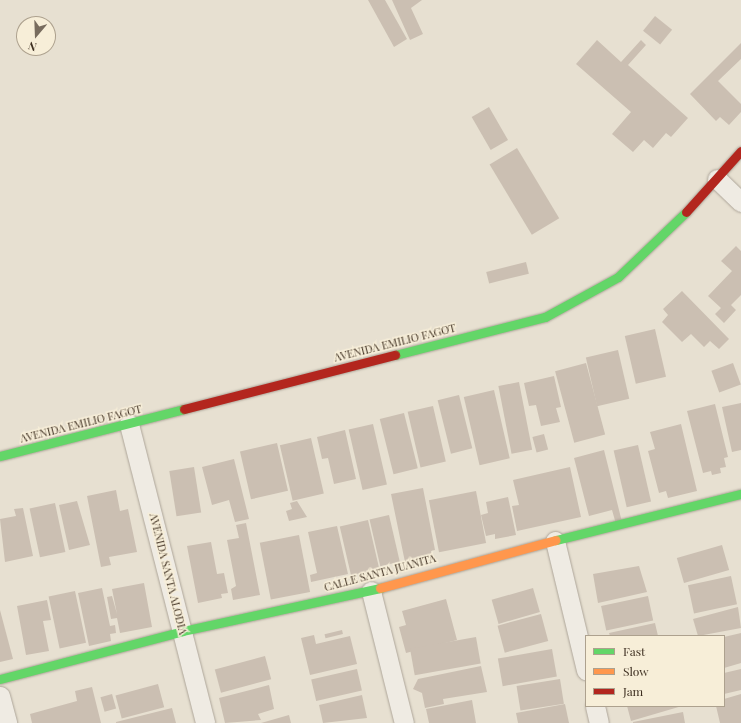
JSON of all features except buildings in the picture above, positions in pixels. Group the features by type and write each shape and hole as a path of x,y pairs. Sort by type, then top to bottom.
{"street":[{"name":"AVENIDA EMILIO FAGOT","path":"0,456 546,317 618,277 675,225 741,152"},
{"path":"717,179 741,202"},
{"name":"AVENIDA SANTA ALODIA","path":"129,424 183,631 205,723"},
{"name":"CALLE SANTA JUANITA","path":"0,679 183,631 371,591 465,562 741,494"},
{"path":"555,541 585,666"},
{"path":"371,591 404,723"},
{"path":"0,696 7,723"},
{"path":"595,707 599,723"}],"traffic: fast":[{"path":"395,355 545,317 618,277 686,212"},
{"path":"0,456 184,409"},
{"path":"556,540 741,494"},
{"path":"0,679 183,631 380,588"}],"traffic: slow":[{"path":"380,588 556,540"}],"traffic: jam":[{"path":"686,212 741,151"},
{"path":"184,409 395,355"}]}
